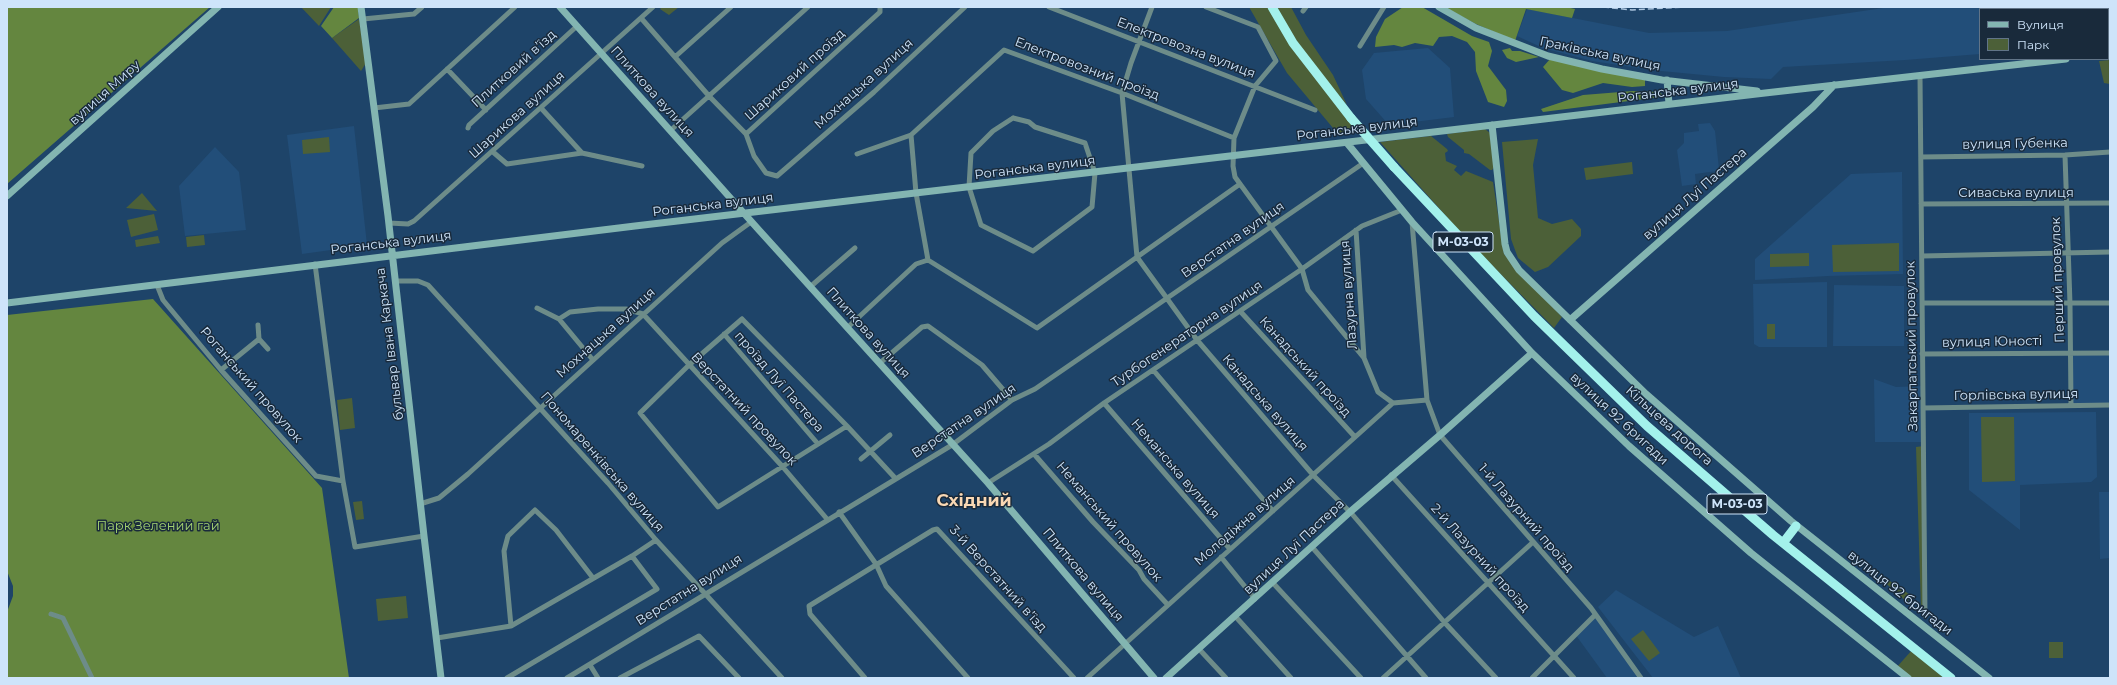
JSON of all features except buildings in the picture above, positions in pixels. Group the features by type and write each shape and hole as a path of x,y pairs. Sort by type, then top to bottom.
{"highway":[{"name":"Кільцева дорога","path":"1272,7 1293,44 1351,118 1469,248 1558,340 1680,455 1783,543 1951,678"},
{"path":"1783,543 1796,526"}],"street":[{"name":"вулиця Миру","path":"7,196 218,7"},
{"name":"бульвар Івана Каркача","path":"361,7 389,223 420,504 442,678"},
{"path":"362,19 414,14 422,7"},
{"path":"374,108 409,104 515,7"},
{"name":"Плиткова вулиця","path":"560,7 671,130 751,222 988,483 1154,678"},
{"name":"Шарикова вулиця","path":"389,223 408,224 414,221 493,152 653,7"},
{"path":"676,56 731,7"},
{"path":"671,130 808,7"},
{"name":"Шариковий проїзд","path":"640,18 676,56 709,96 746,134 880,12 880,7"},
{"name":"Мохнацька вулиця","path":"746,134 754,156 766,173 777,176 874,92 965,7"},
{"name":"Електровозна вулиця","path":"1048,7 1315,110"},
{"path":"1122,93 1152,7"},
{"path":"1206,7 1258,27 1276,61 1255,86 1234,138"},
{"path":"1360,46 1384,7"},
{"name":"Граківська вулиця","path":"1439,7 1476,28 1539,54 1602,69 1668,80 1765,93"},
{"name":"Плитковий в’їзд","path":"468,128 469,125 577,26"},
{"name":"Електровозний проїзд","path":"911,135 1004,50 1122,93 1234,138"},
{"name":"Роганська вулиця","path":"7,303 315,264 1096,173 1669,104 2057,60"},
{"path":"447,69 486,110"},
{"name":"Закарпатський провулок","path":"1920,76 1925,616"},
{"path":"1668,80 1669,104"},
{"name":"вулиця Луї Пастера","path":"1570,320 1813,107 1834,85"},
{"name":"Канадська вулиця","path":"1122,93 1137,257 1197,340 1314,476 1350,512 1445,623 1496,678"},
{"path":"541,108 582,153"},
{"path":"1013,118 1029,122 1035,127 1085,143 1096,173 1092,207 1034,251 981,225 969,187 971,153 993,131 1013,118"},
{"name":"вулиця 92 бригади","path":"1492,125 1507,252 1519,270 1671,416 1796,526 1989,678"},
{"path":"857,154 911,135 916,193 928,260 1037,328 1240,184"},
{"name":"Лазурна вулиця","path":"1234,138 1233,166 1236,178 1302,269 1308,290 1364,358 1378,392 1393,404"},
{"name":"вулиця 92 бригади","path":"1347,143 1362,164 1412,222 1532,353 1629,446 1716,524 1908,678"},
{"path":"493,152 507,164 582,153 642,166"},
{"name":"вулиця Губенка","path":"1921,157 2066,155 2110,152"},
{"name":"Перший провулок","path":"2066,155 2071,405"},
{"name":"Верстатна вулиця","path":"567,678 827,519 952,445 1012,400 1035,388 1362,164"},
{"name":"Сиваська вулиця","path":"1921,204 2110,203"},
{"name":"Турбогенераторна вулиця","path":"988,483 1034,454 1104,403 1154,371 1356,230 1371,222 1402,210"},
{"name":"Мохнацька вулиця","path":"420,504 439,498 722,243 751,222"},
{"path":"1412,222 1427,400 1440,435"},
{"name":"Лазурна вулиця","path":"1356,230 1364,358"},
{"path":"810,287 855,248"},
{"path":"1922,256 2110,252"},
{"path":"847,328 916,264 928,260"},
{"path":"315,264 343,481 355,547 424,536"},
{"name":"Пономаренківська вулиця","path":"395,282 413,280 428,285 608,483 656,540 782,678"},
{"name":"Роганський провулок","path":"156,285 163,300 221,370 316,476 343,481"},
{"path":"1922,303 2110,303"},
{"path":"537,308 560,319 593,360"},
{"path":"560,319 570,312 598,309 626,309 643,314"},
{"name":"Канадський проїзд","path":"1240,311 1355,437"},
{"name":"Верстатний провулок","path":"643,314 782,466 827,519"},
{"path":"847,426 718,507 640,413 689,365 742,319 847,426 896,479"},
{"path":"258,325 259,339 268,349"},
{"path":"880,364 922,327 928,326 982,365 1012,400"},
{"name":"проїзд Луї Пастера","path":"724,334 818,444"},
{"path":"221,370 259,339"},
{"name":"вулиця Юності","path":"1922,354 2071,352 2110,353"},
{"name":"вулиця Луї Пастера","path":"1166,678 1391,475 1440,435 1532,353"},
{"path":"1154,371 1273,511"},
{"path":"1393,404 1427,400"},
{"name":"Неманська вулиця","path":"1104,403 1230,549"},
{"name":"Молодіжна вулиця","path":"1087,678 1393,404"},
{"name":"Горлівська вулиця","path":"1923,408 2110,405"},
{"path":"861,459 872,452 890,435"},
{"name":"1-й Лазурний проїзд","path":"1440,435 1532,543 1591,608 1595,616 1642,678"},
{"name":"Неманський провулок","path":"1034,454 1093,522 1139,570 1144,579 1168,605"},
{"name":"2-й Лазурний проїзд","path":"1391,475 1552,656 1574,678"},
{"path":"511,626 504,551 508,536 535,510 556,530 593,578"},
{"path":"839,512 876,564 886,586 968,678"},
{"name":"3-й Верстатний в’їзд","path":"876,564 937,529 1074,678"},
{"path":"437,638 511,626 632,556 656,540"},
{"path":"1383,678 1532,543"},
{"path":"1312,547 1426,678"},
{"path":"507,678 657,589 632,556"},
{"path":"1221,557 1255,598"},
{"path":"866,678 808,610 812,603 876,564"},
{"path":"1273,583 1361,678"},
{"path":"51,614 63,618 92,678"},
{"path":"1235,616 1291,678"},
{"path":"1532,678 1552,656 1595,616"},
{"path":"620,678 699,636 739,678"},
{"path":"1199,649 1226,678"},
{"path":"590,665 598,678"}],"shaded area":[{"path":"1890,7 2110,7 2110,40 2109,8 1979,8 1979,54 1783,67 1771,79 1724,77 1651,70 1592,61 1543,48 1517,36 1527,9 1649,33 1727,31"},
{"path":"1428,48 1450,68 1454,117 1389,125 1366,99 1362,70 1374,53"},
{"path":"1710,123 1715,131 1719,169 1717,171 1695,174 1696,184 1682,186 1677,150 1684,143 1684,133 1699,131 1698,124"},
{"path":"354,126 367,245 302,254 287,135"},
{"path":"215,147 239,172 246,230 185,236 179,186"},
{"path":"1902,172 1903,274 1755,280 1755,259 1851,174"},
{"path":"1827,282 1827,347 1759,347 1754,344 1753,284"},
{"path":"1834,285 1904,286 1904,346 1833,346"},
{"path":"2071,353 2110,353 2110,405 2071,405"},
{"path":"1874,379 1896,387 1921,386 1922,442 1875,442"},
{"path":"2096,412 2097,477 2091,482 2020,485 2020,530 1969,490 1969,413"},
{"path":"2099,492 2110,492 2110,558 2100,559"},
{"path":"1616,590 1694,637 1718,626 1741,678 1653,678 1598,607"},
{"path":"1595,615 1641,678 1607,678 1575,634"}],"green space":[{"path":"7,7 210,7 7,184"},
{"path":"301,7 331,7 319,26"},
{"path":"334,7 358,7 359,18 332,38 321,26"},
{"path":"662,7 679,7 669,15 660,9"},
{"path":"1249,7 1269,7 1359,132 1338,134 1287,73"},
{"path":"1277,7 1291,7 1306,35 1333,75 1347,105 1316,68 1291,33"},
{"path":"1403,7 1422,7 1472,36 1489,42 1492,51 1488,66 1506,90 1507,101 1504,107 1488,102 1476,71 1475,52 1467,42 1452,36 1439,37 1433,46 1415,43 1402,47 1394,45 1375,47 1376,37 1385,19"},
{"path":"1444,7 1566,7 1575,9 1572,18 1526,9 1515,41 1476,24"},
{"path":"359,19 366,63 361,71 332,38"},
{"path":"1510,48 1512,51 1520,51 1539,57 1516,62 1507,58 1502,50"},
{"path":"1550,59 1645,80 1645,86 1632,87 1603,83 1573,93 1562,90 1543,67"},
{"path":"2110,60 2110,84 2104,83 2099,61"},
{"path":"1633,91 1659,92 1662,94 1660,97 1543,112 1541,109 1583,95"},
{"path":"1485,129 1490,133 1494,167 1492,170 1469,154 1464,153 1464,150 1448,137 1447,134"},
{"path":"1431,136 1447,149 1448,151 1445,153 1446,161 1457,166 1454,170 1461,176 1466,171 1493,182 1504,254 1562,317 1554,328 1471,244 1380,142"},
{"path":"329,137 330,152 303,154 302,140"},
{"path":"1538,139 1533,165 1538,218 1552,224 1572,219 1581,229 1581,236 1548,267 1535,272 1518,258 1511,239 1502,142"},
{"path":"1632,162 1633,174 1586,180 1584,168"},
{"path":"142,193 157,211 126,208"},
{"path":"154,214 158,230 131,237 127,220"},
{"path":"204,235 205,245 187,247 186,237"},
{"path":"158,236 160,243 136,247 135,240"},
{"path":"1899,243 1899,271 1833,272 1832,245"},
{"path":"1809,253 1809,266 1770,267 1770,254"},
{"name":"Парк Зелений гай","path":"153,299 322,488 349,678 7,678 7,612 13,596 13,586 7,571 7,315"},
{"path":"1767,324 1775,324 1775,339 1767,339"},
{"path":"352,398 355,428 340,430 337,400"},
{"path":"1981,417 2014,417 2015,481 1982,482"},
{"path":"1924,446 1925,613 1921,610 1916,447"},
{"path":"362,501 364,519 356,520 353,502"},
{"path":"1881,575 1909,594 1908,603 1881,579"},
{"path":"406,596 408,618 378,621 376,599"},
{"path":"1643,630 1660,653 1649,661 1631,639"},
{"path":"2049,642 2063,642 2063,658 2049,658"},
{"path":"1912,650 1944,678 1908,678 1896,668"}],"railway":[{"path":"1603,7 1632,10 1683,7"}],"district":[{"name":"Східний","path":"974,501"}]}
